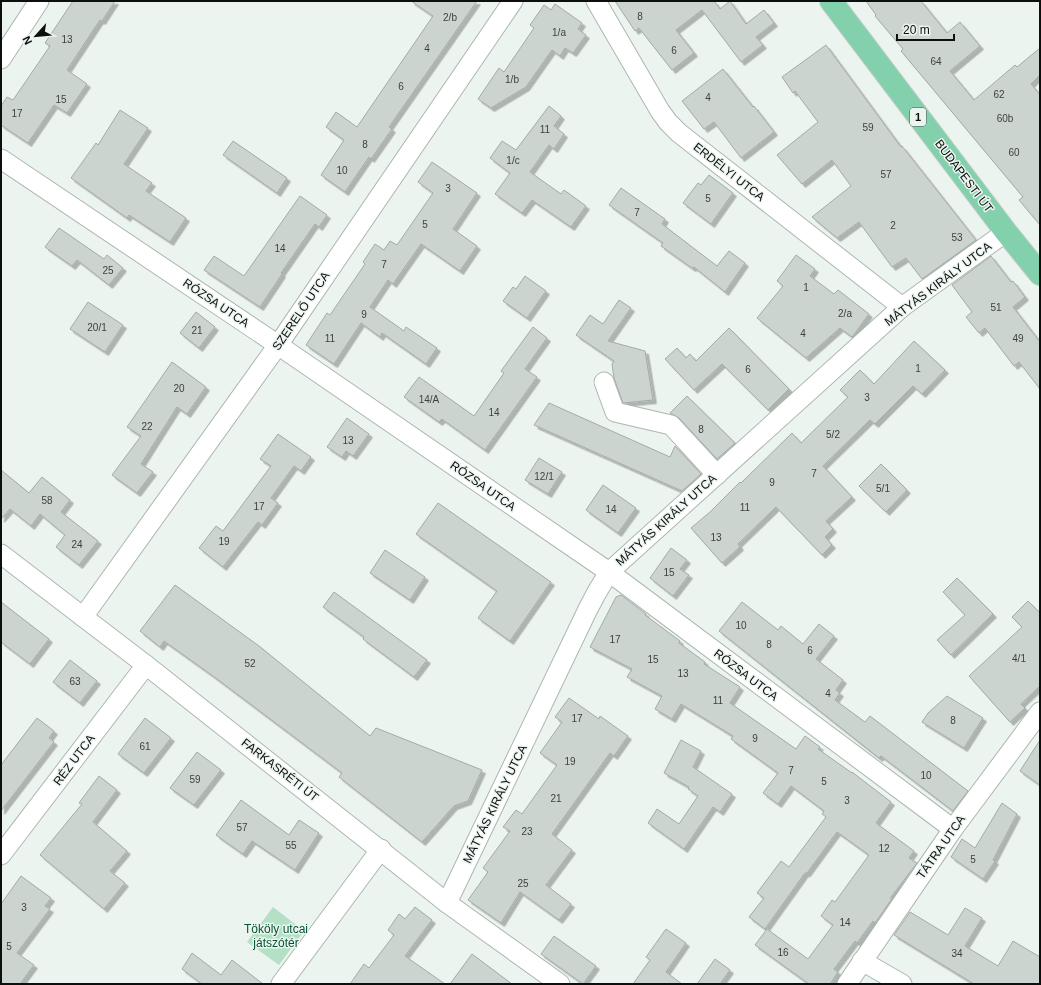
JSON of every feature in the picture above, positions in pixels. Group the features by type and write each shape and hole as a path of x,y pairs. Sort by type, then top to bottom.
{"main road":[{"name":"BUDAPESTI ÚT","path":"830,1 1006,232 1040,274"}],"street":[{"path":"1,59 39,1"},
{"name":"SZERELŐ UTCA","path":"83,617 278,345 513,1"},
{"name":"ERDÉLYI UTCA","path":"596,1 660,111 674,128 902,307"},
{"name":"RÓZSA UTCA","path":"1,160 278,345 609,572 953,829"},
{"name":"MÁTYÁS KIRÁLY UTCA","path":"447,903 591,603 609,572 902,307 1006,232"},
{"path":"604,382 615,412 671,425 717,474"},
{"name":"FARKASRÉTI ÚT","path":"1,554 146,665 382,850 447,903 560,984"},
{"name":"RÉZ UTCA","path":"1,855 146,665"},
{"name":"TÁTRA UTCA","path":"847,984 953,829 1039,715"},
{"path":"281,984 382,850"},
{"path":"862,961 902,984"}],"green space":[{"name":"Tököly utcai játszótér","path":"273,907 304,931 279,965 247,942"}],"building":[{"path":"73,1 115,1 102,21 100,20 67,70 87,84 67,113 54,105 28,143 1,125 1,106 7,97 13,100 50,46 45,43"},
{"path":"411,1 477,1 389,127 392,129 371,159 369,157 345,192 321,175 344,140 326,127 336,112 357,127 433,16"},
{"path":"615,1 714,1 720,9 730,1 746,24 764,10 774,23 756,37 763,45 741,62 702,10 676,30 694,53 672,70 639,28 635,31"},
{"path":"866,1 921,1 947,33 960,22 980,46 950,71 974,100 1015,65 1017,67 1040,48 1040,75 1031,84 1040,95 1040,225 1019,200 1023,197 901,51 903,49 875,16 876,15"},
{"path":"555,4 582,23 578,29 586,35 573,53 565,48 560,56 552,50 526,87 491,108 478,99 499,68 504,72 534,28 530,25 544,5 551,10"},
{"path":"826,45 901,147 902,146 976,240 922,279 906,258 892,267 859,222 837,238 812,217 851,186 832,160 802,184 777,155 818,122 795,91 793,93 782,77"},
{"path":"723,69 774,132 741,158 714,122 704,129 682,101"},
{"path":"549,106 561,116 554,126 564,134 554,149 549,145 530,172 561,194 564,190 586,206 571,227 532,200 522,213 495,194 510,173 490,158 502,141 516,150"},
{"path":"120,110 148,128 124,164 152,183 146,191 186,218 170,242 129,215 127,218 71,178 96,143 98,145"},
{"path":"233,141 287,178 277,193 223,155"},
{"path":"432,162 477,193 453,229 477,246 460,271 421,244 393,284 388,280 370,307 404,331 406,327 437,348 426,364 382,333 380,337 361,323 334,364 306,345 327,313 330,315 365,264 363,262 375,244 384,250 390,241 397,245 433,193 418,182"},
{"path":"709,175 733,193 711,224 683,203 698,183 701,185"},
{"path":"621,188 665,219 662,224 717,266 729,251 745,263 725,292 694,267 692,268 661,246 663,243 609,205"},
{"path":"300,196 327,215 319,227 315,224 281,273 282,274 260,307 204,270 214,256 244,276"},
{"path":"59,228 104,259 107,255 123,268 109,285 77,260 72,266 45,247"},
{"path":"796,255 815,269 810,276 834,294 838,290 869,314 852,337 840,328 806,358 757,318 783,286 777,281"},
{"path":"991,256 1011,282 1013,281 1025,297 1013,307 1040,342 1040,389 1019,362 1014,366 985,328 979,333 966,317 972,312 952,285"},
{"path":"525,276 546,291 527,318 503,301 513,287 516,289"},
{"path":"619,300 631,308 608,341 645,351 653,400 623,403 614,378 612,364 614,361 576,335 590,315 603,324"},
{"path":"88,302 123,325 105,352 70,329"},
{"path":"196,312 215,327 199,348 180,333"},
{"path":"533,327 547,338 525,369 537,377 485,450 442,419 439,422 404,397 419,377 474,416 504,373 501,371"},
{"path":"729,328 789,389 768,410 722,364 694,390 665,359 677,348 686,358 690,354 696,361"},
{"path":"914,341 945,370 922,394 913,386 875,424 870,420 823,466 852,497 826,521 833,529 825,537 832,545 822,555 776,507 738,544 740,547 722,563 691,528 710,512 740,482 741,483 792,433 801,443 848,397 840,390 860,370 874,384"},
{"path":"172,362 206,387 187,414 177,407 141,464 153,472 137,493 112,475 141,436 127,427"},
{"path":"687,396 735,443 717,459 679,418 670,413"},
{"path":"549,403 670,457 675,446 701,474 682,491 534,425"},
{"path":"347,418 369,434 353,456 346,451 342,457 327,447"},
{"path":"278,434 311,457 301,471 294,466 271,498 278,503 262,525 258,522 223,567 199,548 216,526 223,531 271,466 260,459"},
{"path":"539,458 562,472 548,494 525,480"},
{"path":"881,464 907,490 886,512 859,486"},
{"path":"1,470 29,493 42,477 70,500 61,512 98,541 79,565 56,547 65,535 40,514 31,526 10,509 1,519"},
{"path":"603,485 636,508 618,533 586,510"},
{"path":"438,503 551,582 510,641 478,618 497,591 416,534"},
{"path":"671,548 687,560 680,569 689,575 673,596 650,578"},
{"path":"385,550 425,577 410,600 370,573"},
{"path":"957,578 993,614 951,655 937,640 965,615 943,592"},
{"path":"175,585 259,646 370,736 376,728 482,770 468,801 454,806 422,842 339,777 342,773 213,676 164,641 160,647 140,631"},
{"path":"334,592 427,660 414,677 363,639 364,637 323,607"},
{"path":"621,595 680,641 679,643 705,662 704,664 740,687 730,703 796,749 805,736 820,747 818,749 852,772 891,802 876,823 914,851 909,858 917,863 891,897 891,900 875,923 873,921 857,943 855,941 834,969 838,972 830,984 809,984 755,945 767,929 808,959 833,925 821,916 832,900 835,902 869,855 837,832 807,873 805,873 765,929 749,917 764,898 757,893 781,861 789,867 826,817 822,814 824,811 791,786 778,804 763,793 778,773 731,739 733,736 681,704 672,719 655,709 662,696 627,677 632,669 590,647 616,597"},
{"path":"1028,601 1040,613 1040,686 1021,704 1025,708 1010,722 969,676 1022,627 1012,617"},
{"path":"1,602 49,639 30,664 1,642"},
{"path":"742,602 778,630 781,626 803,644 819,624 834,636 816,659 843,680 836,690 840,693 835,700 865,722 870,716 968,791 953,811 881,756 879,758 719,631"},
{"path":"70,660 97,681 80,703 53,682"},
{"path":"947,696 983,718 964,748 922,722 928,713"},
{"path":"569,698 599,719 600,716 628,736 614,756 610,753 552,834 572,850 546,885 571,904 559,920 520,892 501,923 468,900 488,872 483,868 510,831 503,827 516,810 522,814 557,765 540,753 562,722 555,717"},
{"path":"37,718 54,731 49,738 54,742 1,811 1,765"},
{"path":"145,718 171,738 144,773 118,754"},
{"path":"681,740 701,751 693,767 732,794 720,812 713,807 684,849 648,823 657,809 679,824 698,796 688,789 689,787 664,773"},
{"path":"1040,740 1040,785 1020,771"},
{"path":"197,752 221,770 194,805 170,788"},
{"path":"99,776 117,790 93,822 127,851 110,871 125,883 104,909 40,855 82,804 79,803"},
{"path":"241,800 289,835 299,820 319,833 295,870 252,841 243,854 216,835"},
{"path":"1002,803 1017,814 993,860 995,861 983,879 951,857 962,839 975,848"},
{"path":"21,876 51,898 45,906 50,909 17,953 34,965 20,984 1,984 1,904"},
{"path":"415,907 432,920 405,956 445,984 350,984 364,964 369,968 394,935 388,930 399,914 405,919"},
{"path":"965,908 982,918 965,946 998,966 1013,941 1040,957 1040,984 974,984 894,935 910,912 948,935"},
{"path":"666,929 686,943 666,972 682,984 633,984 650,960 646,957"},
{"path":"554,936 596,966 583,984 541,954"},
{"path":"192,953 221,975 232,960 263,984 202,984 182,969"},
{"path":"472,954 512,984 450,984"},
{"path":"715,959 730,970 720,984 697,984"}]}
